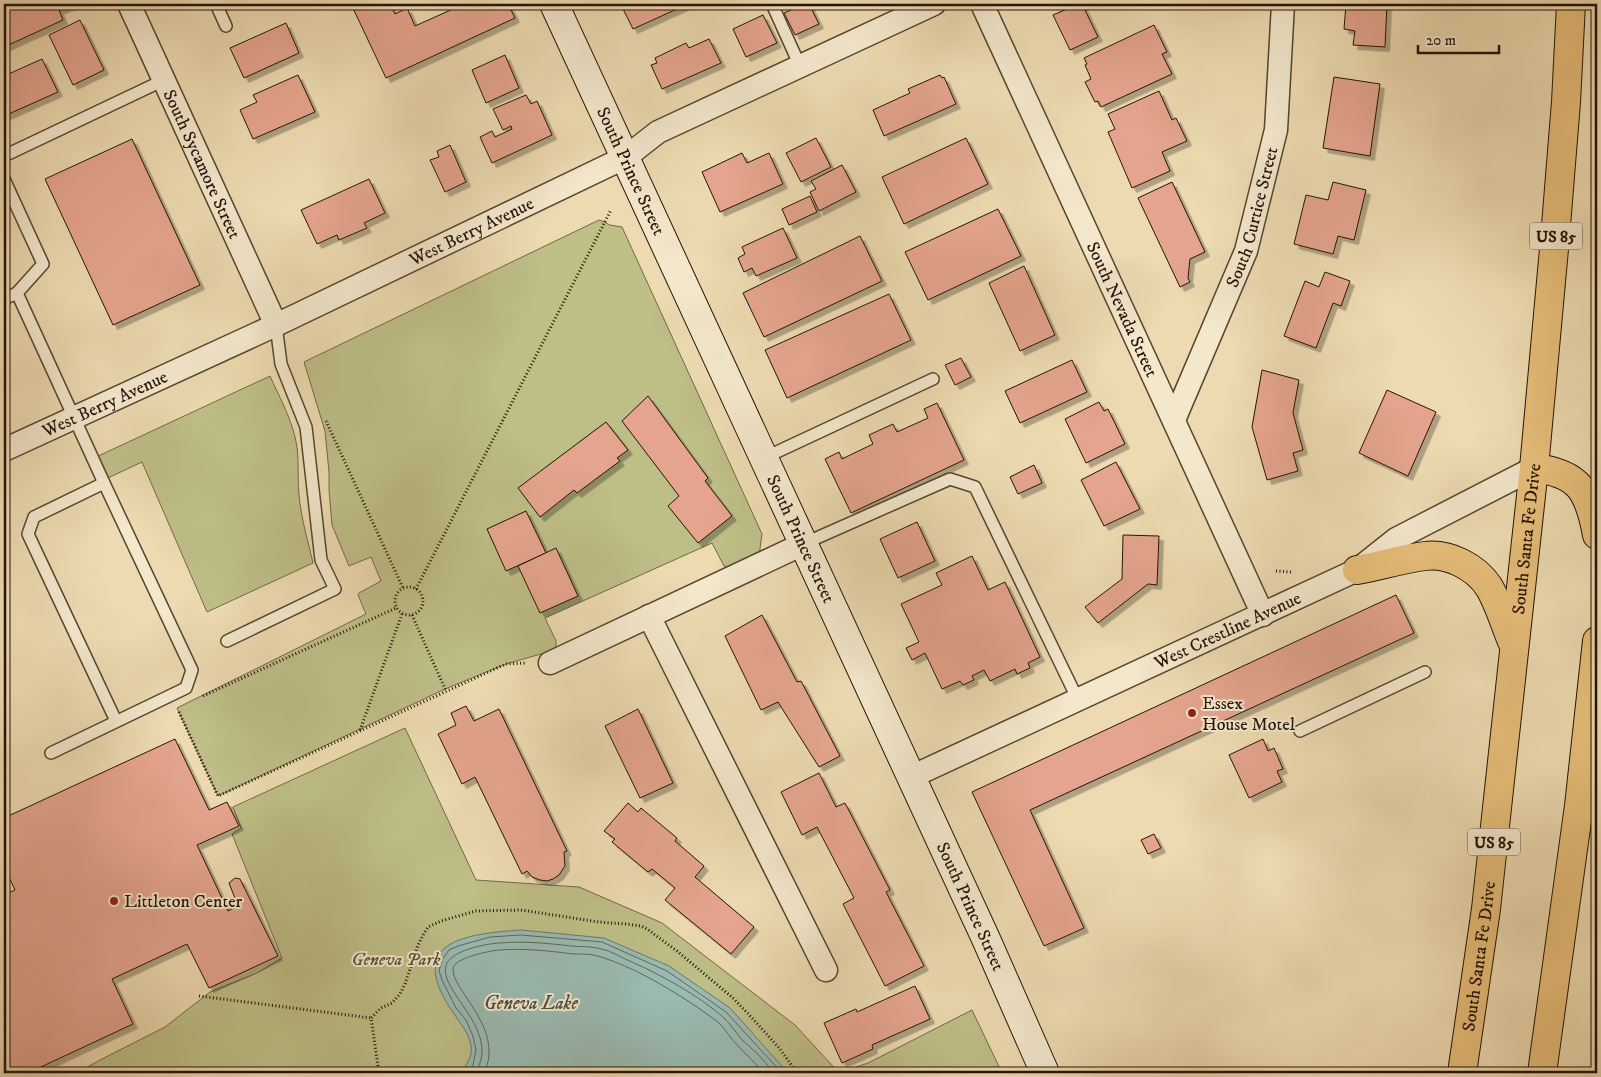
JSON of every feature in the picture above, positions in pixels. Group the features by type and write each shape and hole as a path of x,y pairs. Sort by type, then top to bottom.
{"highway":[{"name":"South Santa Fe Drive","path":"1462,1073 1486,909 1534,468 1556,238 1571,4"},
{"path":"1534,468 1562,473 1574,480 1588,499 1597,535"},
{"path":"1357,570 1427,556 1445,557 1462,564 1477,572 1487,585 1495,599 1515,648"},
{"path":"1542,1073 1579,806 1597,641"}],"street":[{"name":"South Sycamore Street","path":"129,4 276,326"},
{"name":"South Prince Street","path":"554,4 1010,992 1045,1073"},
{"name":"West Berry Avenue","path":"4,450 276,326 626,157 658,132 934,4"},
{"name":"South Nevada Street","path":"982,4 1263,615"},
{"name":"South Curtice Street","path":"1174,420 1246,250 1276,130 1283,4"},
{"name":"West Crestline Avenue","path":"911,777 1357,570 1396,538 1534,468"},
{"path":"550,663 804,544"},
{"path":"649,616 826,970"}],"lane":[{"path":"216,4 226,26"},
{"path":"772,4 800,66"},
{"path":"4,156 164,80"},
{"path":"4,179 43,264 17,293 4,299"},
{"path":"17,293 192,670 186,688 51,753"},
{"path":"228,641 335,589 321,560 306,427 280,364 276,326"},
{"path":"764,458 933,379"},
{"path":"804,544 950,479 975,487 1078,700"},
{"path":"104,483 34,517 28,534 116,721"},
{"path":"1300,731 1425,672"}],"path":[{"path":"416,589 611,210"},
{"path":"326,419 403,588"},
{"path":"412,587 416,589 423,600 420,610 412,615 402,614 396,608 395,599 399,591 403,588 412,587"},
{"path":"194,700 396,608"},
{"path":"360,730 402,614"},
{"path":"412,615 446,691"},
{"path":"177,708 218,796 506,664 550,663"},
{"path":"371,1018 381,1008 392,1003 400,994 411,970 418,945 428,927 441,921 476,911 521,910 599,922 641,926 647,929 677,951 732,998 754,1020 798,1073"},
{"path":"199,996 371,1018"},
{"path":"371,1018 379,1073"}],"green space":[{"path":"599,220 610,225 622,227 762,534 759,556 732,568 724,566 712,543 545,618 556,641 556,648 506,664 445,689 218,796 177,708 366,614 358,595 381,581 371,557 349,566 332,525 325,431 304,362"},
{"path":"270,376 295,437 300,504 313,563 207,612 142,462 110,477 106,476 94,458"},
{"name":"Geneva Park","path":"405,728 476,880 579,887 662,923 795,1025 839,1073 76,1073 165,1027 210,992 257,973 282,958 232,834 241,828 233,807"},
{"path":"972,1010 1002,1073 839,1073 868,1063"}],"water":[{"name":"Geneva Lake","path":"521,930 604,938 669,966 730,1008 788,1073 461,1073 470,1056 470,1041 439,988 435,969 438,956 448,946 462,939 480,934"}],"building":[{"path":"4,4 74,4 59,10 63,20 4,47"},
{"path":"351,4 390,4 395,14 407,8 415,26 464,4 508,4 515,18 386,78"},
{"path":"688,4 633,29 621,5"},
{"path":"804,4 809,4 819,24 795,35 784,13"},
{"path":"1082,4 1098,37 1070,50 1053,15"},
{"path":"1346,4 1387,4 1385,47 1353,45 1355,31 1344,29"},
{"path":"763,15 777,43 746,57 733,29"},
{"path":"80,20 104,70 73,85 49,35"},
{"path":"286,23 299,53 244,78 230,48"},
{"path":"1154,25 1167,52 1162,54 1172,74 1101,107 1098,101 1095,102 1085,82 1091,79 1084,58"},
{"path":"709,39 721,63 662,89 651,65 657,63 655,58 686,43 689,48"},
{"path":"505,55 519,88 486,103 472,70"},
{"path":"42,59 58,92 4,116 4,76"},
{"path":"298,75 315,112 253,139 240,110 257,102 253,95"},
{"path":"940,75 942,78 944,77 956,104 884,136 873,110 910,93 908,89"},
{"path":"1334,77 1380,84 1370,156 1323,148"},
{"path":"1159,91 1172,120 1176,118 1187,141 1162,152 1170,171 1132,188 1108,132 1115,129 1108,114"},
{"path":"526,95 531,104 537,101 552,135 492,163 480,137 492,131 495,137 512,129 511,126 503,130 493,109"},
{"path":"816,138 831,167 801,182 786,153"},
{"path":"966,138 988,184 904,224 882,177"},
{"path":"132,139 200,285 113,325 45,179"},
{"path":"450,145 466,182 445,192 430,160 439,157 437,151"},
{"path":"742,153 747,163 769,153 783,184 720,212 702,172"},
{"path":"842,165 856,192 819,211 810,192 816,189 811,181"},
{"path":"369,179 385,213 364,223 367,228 339,240 337,235 317,244 301,210"},
{"path":"1172,182 1205,252 1190,259 1188,278 1190,282 1180,287 1138,198"},
{"path":"1333,182 1366,190 1354,240 1338,236 1333,254 1294,244 1306,195 1328,200"},
{"path":"810,196 817,212 789,225 782,209"},
{"path":"998,209 1021,256 928,300 905,252"},
{"path":"783,228 797,258 756,276 752,268 744,272 738,258 745,254 742,247"},
{"path":"860,236 882,281 764,337 743,293"},
{"path":"1024,266 1055,335 1020,351 989,283"},
{"path":"1325,272 1350,281 1341,306 1333,303 1316,348 1284,336 1305,281 1319,287"},
{"path":"889,294 911,340 787,398 765,350"},
{"path":"961,358 971,377 955,385 945,365"},
{"path":"1072,360 1087,392 1020,423 1005,391"},
{"path":"1262,370 1299,380 1293,413 1303,450 1293,453 1298,471 1267,480 1252,427"},
{"path":"1387,390 1436,412 1408,476 1359,453"},
{"path":"648,396 708,478 705,481 732,516 698,543 668,506 679,496 622,421"},
{"path":"1099,402 1104,411 1108,409 1125,444 1086,463 1065,419"},
{"path":"937,403 964,460 851,513 825,459 839,452 842,459 873,444 869,435 893,424 897,432 928,418 924,409"},
{"path":"606,422 628,450 617,458 620,461 577,493 574,490 540,517 518,488"},
{"path":"1116,462 1140,509 1104,526 1081,480"},
{"path":"1034,465 1042,483 1018,494 1010,477"},
{"path":"526,511 546,553 506,571 487,529"},
{"path":"917,522 935,561 898,578 880,539"},
{"path":"1123,535 1159,536 1157,585 1148,584 1098,623 1085,607 1122,579"},
{"path":"556,548 578,596 540,613 518,566"},
{"path":"972,556 988,590 1005,582 1040,657 1028,663 1030,668 1017,674 1015,669 990,681 984,670 972,676 974,680 963,685 960,681 942,689 925,653 912,660 906,648 919,642 901,604 942,585 936,573"},
{"name":"Essex House Motel","path":"1396,595 1414,633 1030,810 1084,928 1044,946 972,792"},
{"path":"762,615 797,682 801,681 840,756 819,767 778,702 761,710 725,636"},
{"path":"466,706 474,721 499,709 567,851 564,852 565,866 559,875 553,879 547,881 540,880 532,877 527,871 522,874 475,777 462,784 438,734 456,725 451,713"},
{"path":"638,709 673,783 640,798 605,726"},
{"name":"Littleton Center","path":"175,739 209,810 227,802 239,826 197,845 228,911 238,906 229,883 235,878 240,879 278,956 209,988 187,944 112,979 133,1024 28,1073 4,1073 4,1016 6,1015 4,1009 4,895 15,890 4,866 4,818"},
{"path":"1263,739 1268,751 1274,748 1283,769 1277,771 1282,782 1249,798 1229,755"},
{"path":"819,773 836,807 845,803 890,890 886,892 924,966 885,986 843,904 854,898 817,827 802,835 781,792"},
{"path":"628,803 638,812 641,808 677,838 675,841 704,866 695,877 754,927 731,954 665,900 675,888 652,869 648,872 612,842 615,839 604,831"},
{"path":"1154,834 1161,848 1148,854 1141,840"},
{"path":"915,986 930,1019 872,1045 873,1049 842,1063 824,1023 856,1009 857,1012"}],"place":[{"name":"Essex House Motel","path":"1192,713"},
{"name":"Littleton Center","path":"114,901"}]}
